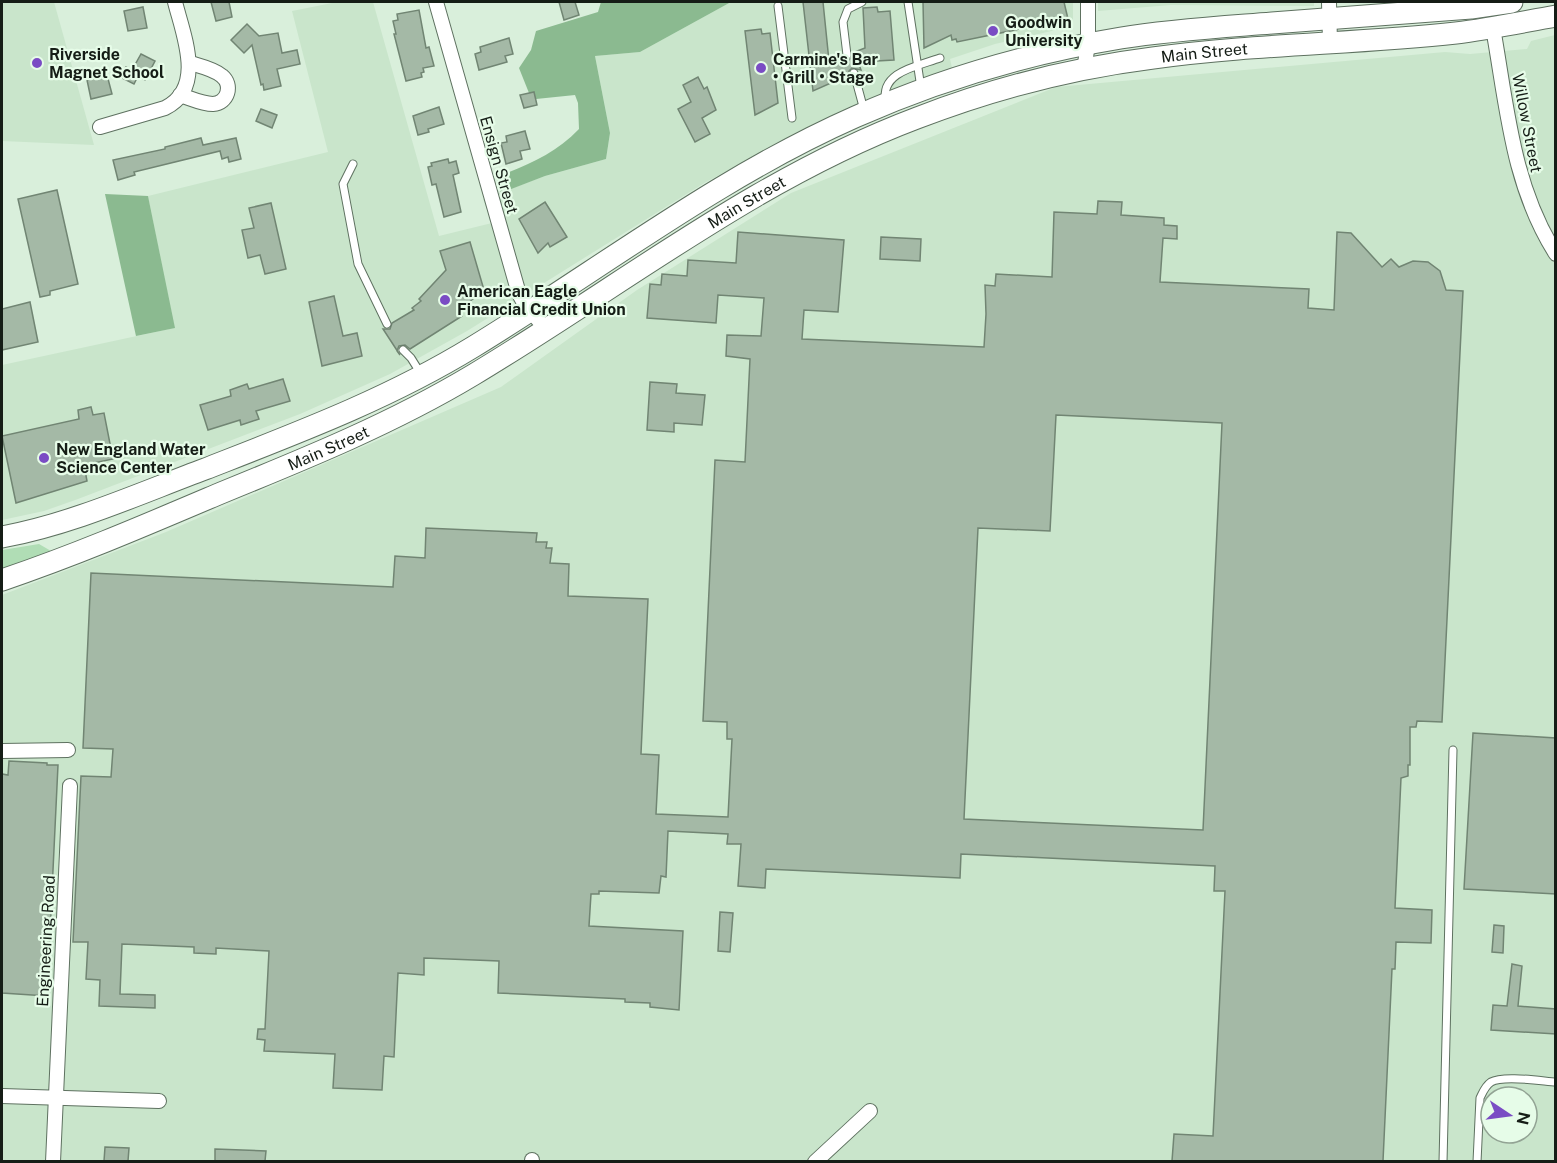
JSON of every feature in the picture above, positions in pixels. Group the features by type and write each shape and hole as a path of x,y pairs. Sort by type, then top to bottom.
{"main road":[{"name":"Main Street","path":"2,537 64,521 312,428 385,396 530,311 747,173 804,141 921,89 996,66 1088,44 1172,31 1329,10 1471,8 1512,2"},
{"name":"Main Street","path":"2,580 74,554 310,456 396,417 474,374 744,202 818,161 885,130 946,107 1021,84 1158,57 1444,34 1493,28 1556,16"},
{"path":"385,396 396,417"},
{"path":"64,521 74,554"}],"street":[{"path":"100,127 165,108 174,103 180,95 190,63 175,2"},
{"name":"Ensign Street","path":"436,2 519,294 546,329"},
{"path":"1084,70 1088,44 1088,2"},
{"path":"1329,10 1330,43"},
{"name":"Willow Street","path":"1493,28 1519,175 1535,217 1556,254"},
{"path":"180,95 213,104 221,101 227,94 228,86 223,76 190,63"},
{"path":"2,751 9,749 68,750"},
{"name":"Engineering Road","path":"53,1161 70,786"},
{"path":"2,1096 159,1101"},
{"path":"815,1161 870,1111"}],"lane":[{"path":"848,55 843,22 848,9 862,2"},
{"path":"908,2 921,89"},
{"path":"778,6 792,118"},
{"path":"886,104 884,95 890,80 902,71 939,58"},
{"path":"854,74 865,112"},
{"path":"353,164 343,184 358,264 387,324"},
{"path":"403,350 422,376"},
{"path":"1443,1161 1452,750"},
{"path":"1478,1161 1480,1098 1484,1089 1490,1083 1499,1080 1556,1082"}],"shaded area":[{"name":"Riverside Magnet School","path":"2,2 54,2 94,145 2,141"},
{"path":"337,2 373,2 439,236 492,223 483,199 545,176 606,159 610,133 595,56 640,52 731,2 1073,2 1073,26 995,44 950,59 952,68 816,124 706,182 467,331 390,374 300,414 78,499 44,511 2,520 2,365 174,328 148,196 328,152 292,11"},
{"name":"Goodwin University","path":"1098,2 1314,2 1314,6 1171,5 1098,11"},
{"path":"1555,35 1555,1161 2,1162 2,595 166,532 501,387 637,290 791,193 1056,87 1445,52 1470,54 1527,49 1531,41"},
{"path":"39,544 51,553 2,571 2,550"}],"green space":[{"path":"601,2 731,2 640,52 595,56 610,133 606,159 545,176 501,193 496,177 540,158 570,138 579,129 578,103 575,95 536,99 529,93 519,68 531,50 536,31 598,12"},
{"path":"105,194 148,196 175,328 136,336"}],"building":[{"path":"211,2 229,2 232,17 216,21"},
{"path":"559,2 575,2 579,15 564,20"},
{"path":"803,2 823,2 829,61 842,57 848,60 852,58 852,53 865,48 863,8 877,7 878,12 890,11 894,60 858,62 861,70 852,68 849,75 813,91"},
{"name":"Goodwin University","path":"923,2 1064,2 1068,19 957,42 956,39 952,40 951,35 924,48"},
{"path":"143,7 147,28 128,31 124,11"},
{"path":"419,10 426,48 429,47 434,66 423,68 422,77 406,81 393,21 398,20 397,14"},
{"path":"247,24 259,36 278,33 282,53 297,50 300,64 277,69 281,86 264,90 252,45 244,53 231,40"},
{"name":"Carmine's Bar • Grill • Stage","path":"761,29 762,34 770,33 778,103 755,115 745,31"},
{"path":"509,38 513,54 505,56 507,62 479,70 475,54 481,52 480,47"},
{"path":"141,54 155,61 145,80 138,76 134,84 120,77 126,67 132,70"},
{"path":"107,75 112,94 91,99 87,80"},
{"path":"698,77 704,89 707,87 716,110 702,118 710,134 695,142 678,109 691,102 683,85"},
{"path":"534,92 537,105 524,108 520,95"},
{"path":"439,107 444,124 418,135 413,116"},
{"path":"261,109 277,115 272,128 256,121"},
{"path":"525,131 530,149 520,151 522,159 506,164 501,143 507,142 506,136"},
{"path":"201,138 203,145 236,138 241,159 229,162 228,157 222,159 220,151 134,172 135,175 118,180 113,160 165,149 165,147"},
{"path":"448,159 449,163 456,161 459,173 453,175 461,212 444,217 436,184 432,185 428,167 432,166 431,163"},
{"path":"57,190 78,284 50,291 50,295 40,297 18,199"},
{"path":"1098,201 1122,202 1121,215 1164,218 1164,225 1177,226 1177,239 1163,238 1160,282 1309,289 1308,308 1334,310 1337,232 1351,233 1382,267 1391,259 1399,267 1413,261 1428,262 1440,271 1446,290 1463,291 1442,722 1417,721 1416,727 1410,727 1410,765 1408,765 1408,776 1401,778 1395,908 1432,910 1431,943 1396,942 1395,969 1392,969 1383,1161 1172,1161 1174,1134 1213,1136 1225,891 1214,891 1215,866 961,854 960,878 766,869 765,888 738,886 741,844 727,844 728,834 668,831 666,877 661,876 659,893 599,891 599,894 591,894 589,926 683,931 679,1010 650,1007 650,1003 625,1002 625,999 498,993 499,961 424,958 424,975 398,973 394,1057 384,1056 382,1090 333,1088 335,1054 264,1051 265,1040 257,1039 258,1029 265,1029 269,951 216,948 216,954 194,953 194,947 122,944 120,994 155,995 155,1008 99,1006 100,980 86,979 88,942 73,942 81,776 111,777 113,749 83,748 91,573 393,587 395,556 425,558 426,528 537,533 536,542 547,542 546,548 552,548 550,563 569,564 568,596 648,599 641,754 659,755 656,814 728,817 732,739 727,739 727,722 703,721 715,460 745,462 750,359 726,356 727,335 761,336 764,298 718,295 716,323 647,318 650,284 661,285 662,274 687,276 688,260 736,263 738,232 844,240 838,312 804,310 802,339 984,347 985,285 995,286 996,274 1052,277 1054,212 1097,214","holes":["1056,415 1222,423 1203,830 964,819 978,528 1050,531"]},
{"path":"545,202 567,237 550,247 548,243 538,253 519,219"},
{"path":"271,203 286,269 265,274 260,255 248,258 242,230 254,228 249,208"},
{"path":"881,237 921,239 920,261 880,259"},
{"path":"470,242 484,290 458,311 462,316 410,349 405,345 399,346 397,351 383,329 390,329 392,323 414,310 412,308 421,301 419,299 446,270 440,251"},
{"path":"334,296 343,336 357,333 362,356 322,366 309,302"},
{"path":"30,302 38,342 2,350 2,309"},
{"path":"283,379 290,401 256,411 259,419 241,425 240,420 208,430 200,405 231,396 230,390 247,384 249,389"},
{"path":"650,382 677,384 676,393 705,395 702,425 674,423 674,432 647,430"},
{"name":"New England Water Science Center","path":"91,407 93,415 104,413 113,459 84,465 87,481 16,503 2,436 79,419 78,410"},
{"path":"1473,733 1556,738 1556,894 1464,889"},
{"path":"9,761 58,765 47,996 2,993 2,774 8,775"},
{"path":"720,912 733,913 730,952 718,951"},
{"path":"1494,925 1504,926 1503,953 1492,952"},
{"path":"1512,964 1522,966 1518,1006 1556,1009 1556,1034 1491,1030 1493,1005 1507,1006"},
{"path":"105,1147 129,1148 128,1161 104,1161"},
{"path":"215,1149 266,1151 265,1161 215,1161"}],"place":[{"name":"Goodwin University","path":"993,31"},
{"name":"Riverside Magnet School","path":"37,63"},
{"name":"Carmine's Bar • Grill • Stage","path":"761,68"},
{"name":"American Eagle Financial Credit Union","path":"445,300"},
{"name":"New England Water Science Center","path":"44,458"}]}
